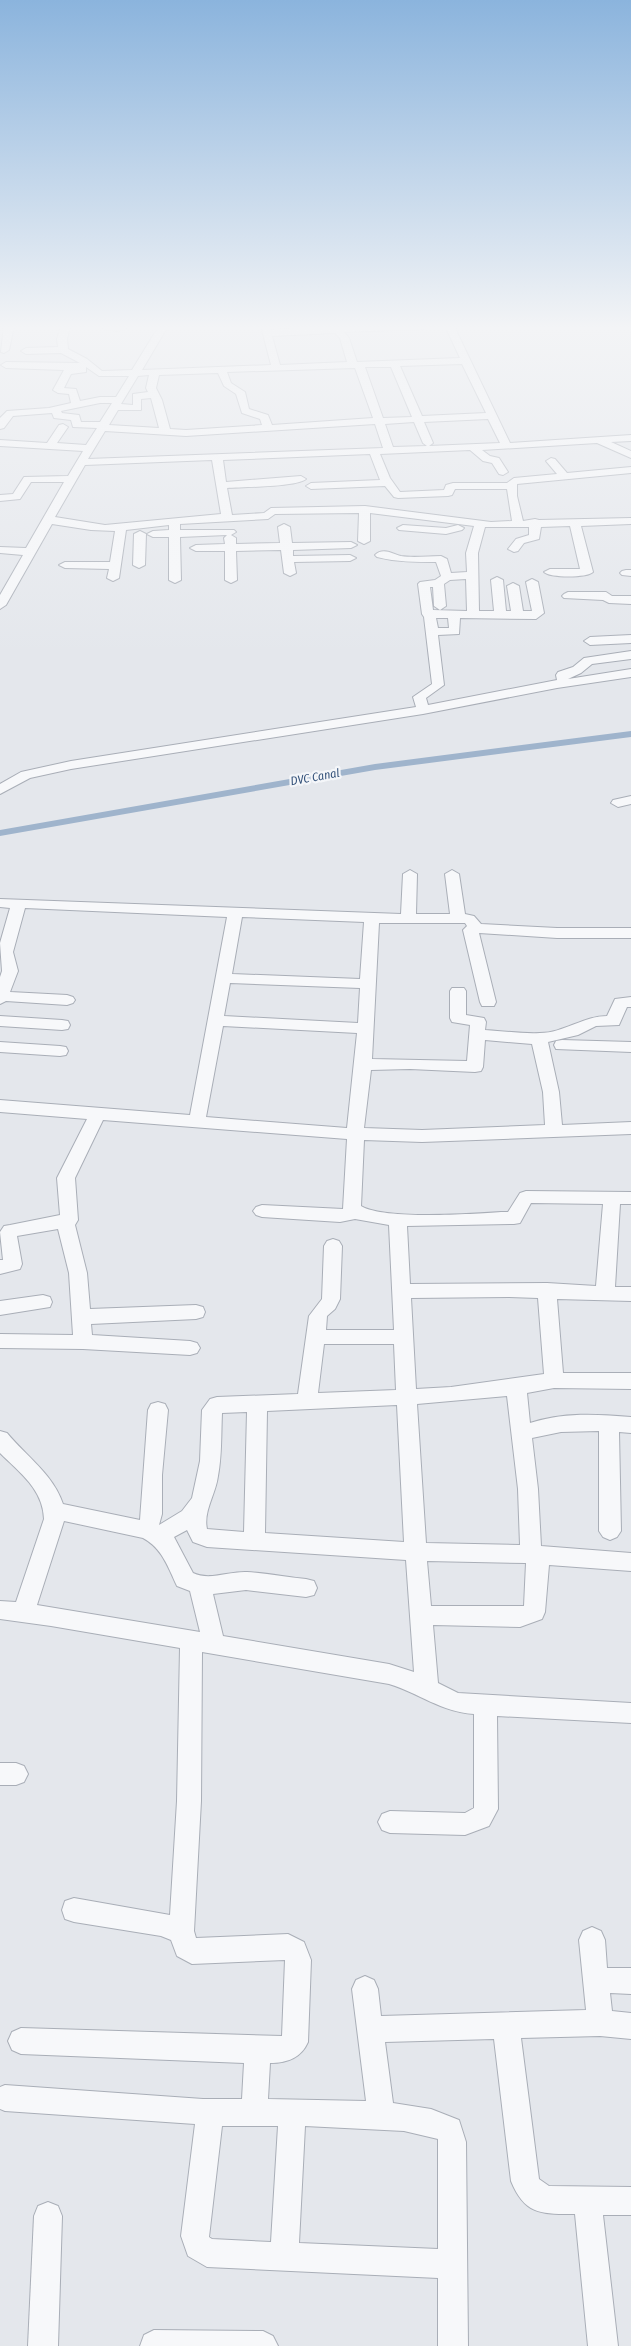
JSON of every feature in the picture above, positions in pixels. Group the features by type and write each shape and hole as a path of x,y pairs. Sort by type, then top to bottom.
{"street":[{"path":"50,446 57,435"},
{"path":"0,604 98,435"},
{"path":"383,435 389,449"},
{"path":"425,435 428,443"},
{"path":"501,435 506,446"},
{"path":"81,462 506,446 631,438"},
{"path":"596,440 631,455"},
{"path":"0,443 90,448"},
{"path":"472,447 487,459 495,460 503,472"},
{"path":"620,450 631,449"},
{"path":"373,450 388,483 408,512"},
{"path":"281,454 288,468 311,486 323,502"},
{"path":"217,457 230,532 231,580"},
{"path":"551,461 566,478"},
{"path":"518,524 513,501 512,483 631,470"},
{"path":"0,498 16,497 28,479 72,479"},
{"path":"266,491 301,479"},
{"path":"311,486 388,483"},
{"path":"222,484 365,510 408,512 480,524 631,521"},
{"path":"398,495 448,493 450,487 453,486 512,486"},
{"path":"121,531 192,518 268,516 266,491"},
{"path":"364,541 365,510"},
{"path":"48,520 140,534 230,532"},
{"path":"174,521 175,580"},
{"path":"550,572 587,572 574,521"},
{"path":"403,528 446,531 457,528 464,522"},
{"path":"514,549 520,540 535,537 535,522"},
{"path":"473,614 472,553 480,524"},
{"path":"284,527 290,573"},
{"path":"65,565 114,572 121,531"},
{"path":"139,565 140,534"},
{"path":"288,553 351,545"},
{"path":"196,548 230,548 350,558"},
{"path":"0,550 30,552"},
{"path":"381,555 392,555 397,558 441,559 443,580"},
{"path":"472,576 424,584 426,612 435,610 454,614 538,613 532,582"},
{"path":"497,580 500,614"},
{"path":"513,586 517,614"},
{"path":"568,596 606,596 609,599 631,600"},
{"path":"423,710 419,697 438,685 432,632 435,610"},
{"path":"432,632 455,631 454,614"},
{"path":"590,641 631,639"},
{"path":"566,682 561,676 577,670 586,661 631,655"},
{"path":"0,790 26,775 63,767 423,710 566,682 631,673"},
{"path":"408,918 410,874"},
{"path":"452,874 458,918"},
{"path":"0,903 236,911 372,918 458,918 469,919 475,926 557,934 631,933"},
{"path":"19,904 5,948 5,956 10,971 1,998 67,1000"},
{"path":"197,1122 236,911"},
{"path":"354,1213 352,1209 355,1135 363,1065 372,918"},
{"path":"475,926 471,930 488,1002"},
{"path":"224,978 368,984"},
{"path":"363,1065 475,1066 478,1021 458,1018 458,991"},
{"path":"478,1035 538,1039 572,1032 594,1022 614,1021 621,1003 630,1002"},
{"path":"0,1021 62,1025"},
{"path":"216,1021 365,1028"},
{"path":"538,1039 549,1083 554,1130"},
{"path":"562,1044 631,1047"},
{"path":"0,1047 60,1051"},
{"path":"0,1106 344,1132 355,1135 431,1136 631,1128"},
{"path":"0,1267 14,1264 9,1232 70,1219 66,1178 98,1113"},
{"path":"262,1211 340,1216 354,1213 396,1221 514,1218 524,1198 631,1198"},
{"path":"605,1293 612,1198"},
{"path":"65,1221 75,1258 83,1342"},
{"path":"396,1221 398,1224 405,1337 415,1552 427,1689"},
{"path":"307,1402 319,1312 327,1306 331,1299 333,1246"},
{"path":"402,1291 471,1289 631,1294"},
{"path":"547,1290 554,1380"},
{"path":"0,1308 42,1302"},
{"path":"81,1318 196,1312"},
{"path":"316,1337 405,1337"},
{"path":"0,1341 83,1342 190,1348"},
{"path":"631,1381 554,1380 516,1387 450,1395 217,1405 212,1410 205,1494 196,1510 196,1528 200,1536 415,1552 532,1554 631,1562"},
{"path":"420,1616 520,1617 531,1615 534,1612 538,1565 532,1554 516,1387"},
{"path":"254,1541 257,1403"},
{"path":"153,1532 152,1475 158,1410"},
{"path":"522,1434 532,1430 563,1424 631,1425"},
{"path":"610,1424 610,1531"},
{"path":"0,1440 34,1472 54,1504 55,1511 23,1613"},
{"path":"153,1532 196,1510"},
{"path":"55,1511 153,1532 172,1549 185,1579 200,1586 216,1586 246,1581 306,1588"},
{"path":"21,2040 258,2050 282,2050 292,2047 295,2042 298,1960 295,1951 288,1947 276,1947 192,1951 186,1947 181,1931 202,1642 200,1586"},
{"path":"0,1610 389,1674 407,1679 456,1703 631,1713"},
{"path":"390,1822 465,1824 477,1821 483,1816 486,1809 485,1705"},
{"path":"74,1910 161,1924 181,1931"},
{"path":"592,1940 600,2023"},
{"path":"595,1980 631,1981"},
{"path":"365,1989 381,2116"},
{"path":"370,2029 600,2023 631,2026"},
{"path":"506,2026 525,2181 529,2191 536,2197 549,2200 631,2201"},
{"path":"254,2114 258,2050"},
{"path":"5,2098 203,2112 381,2116 441,2124 449,2130 452,2142 453,2346"},
{"path":"203,2112 208,2120 209,2132 196,2229 198,2246 207,2254 452,2264"},
{"path":"284,2257 292,2114"},
{"path":"587,2200 603,2346"},
{"path":"43,2346 48,2216"},
{"path":"154,2345 263,2346"}],"waterway":[{"name":"DVC Canal","path":"0,833 375,767 631,734"}]}
